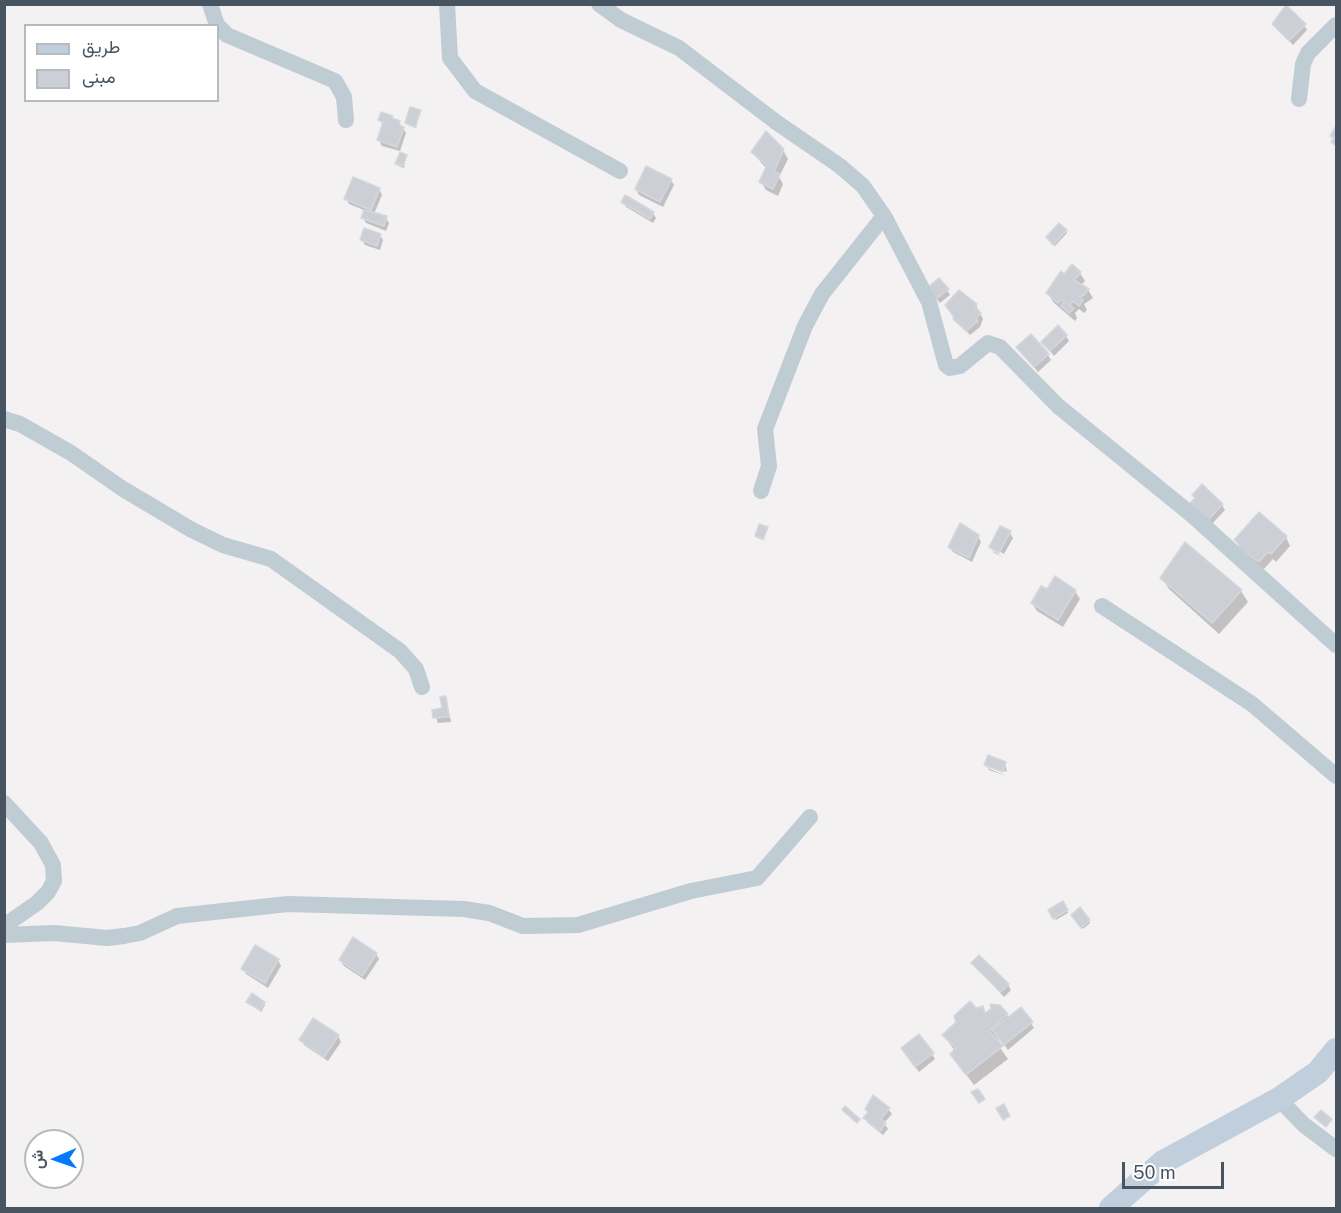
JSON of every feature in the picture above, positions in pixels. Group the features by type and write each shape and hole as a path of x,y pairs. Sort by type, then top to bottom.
{"street":[{"path":"210,4 217,24"},
{"path":"447,4 450,58 475,92 620,171"},
{"path":"599,4 621,20 679,48 767,116 840,166 863,186 884,216 929,302 946,365 950,368 960,366 988,344 1000,346 1058,406 1192,515 1336,645"},
{"path":"1299,99 1303,64 1308,53 1336,25"},
{"path":"219,27 227,35 335,81 344,97 346,120"},
{"path":"761,491 769,466 765,429 805,326 822,294 884,216"},
{"path":"4,419 20,424 71,453 123,489 192,530 223,545 271,559 400,651 417,669 422,687"},
{"path":"1102,606 1252,704 1336,776"},
{"path":"4,803 41,843 53,865 54,881 37,903 4,926"},
{"path":"4,935 54,933 107,938 140,933 169,918 190,914 288,904 464,909 489,913 523,926 578,925 692,891 756,878 810,817"},
{"path":"1111,1209 1163,1162 1279,1099 1318,1072 1336,1050"},
{"path":"1279,1099 1304,1125 1336,1149"}],"building":[{"path":"1286,5 1306,24 1289,41 1272,24"},
{"path":"410,107 421,110 415,127 405,123"},
{"path":"381,112 393,116 392,118 400,121 398,125 404,127 397,147 377,140 383,122 378,120"},
{"path":"1336,126 1336,146 1331,142 1334,138 1330,136"},
{"path":"766,131 784,149 774,172 780,174 773,189 759,182 767,165 751,152"},
{"path":"400,152 407,155 403,166 395,164"},
{"path":"646,166 672,179 660,202 635,189"},
{"path":"353,177 380,188 371,210 344,199"},
{"path":"625,195 654,212 650,219 621,202"},
{"path":"364,210 387,216 384,226 361,218"},
{"path":"1059,223 1067,230 1053,245 1046,237"},
{"path":"364,228 381,234 377,246 360,240"},
{"path":"1072,264 1081,272 1074,280 1089,289 1083,296 1079,296 1083,300 1079,306 1073,301 1070,305 1074,308 1069,313 1061,306 1064,302 1061,299 1058,303 1046,293 1061,271 1064,274"},
{"path":"939,278 949,289 936,299 927,288"},
{"path":"959,290 977,304 975,307 981,313 976,319 978,321 966,331 953,319 954,317 945,305"},
{"path":"1058,325 1067,335 1050,351 1041,342"},
{"path":"1031,334 1049,354 1034,367 1016,347"},
{"path":"1202,484 1223,504 1206,522 1188,505 1195,498 1192,495"},
{"path":"1259,512 1287,536 1271,554 1268,552 1259,562 1238,548 1240,545 1234,540"},
{"path":"960,523 979,535 969,558 948,547"},
{"path":"759,524 768,527 763,539 755,536"},
{"path":"1000,526 1011,531 999,553 989,547"},
{"path":"1185,542 1242,590 1212,623 1160,578"},
{"path":"1055,576 1076,590 1058,620 1031,603 1041,586 1047,589"},
{"path":"446,696 449,717 433,718 432,710 442,708 440,697"},
{"path":"988,755 1006,762 1003,772 984,765"},
{"path":"1063,901 1068,910 1053,919 1048,910"},
{"path":"1080,907 1090,920 1081,928 1071,915"},
{"path":"353,937 377,953 362,976 339,960"},
{"path":"255,945 279,959 265,983 241,969"},
{"path":"979,955 1009,984 1001,992 971,963"},
{"path":"252,993 265,1002 260,1010 246,1002"},
{"path":"970,1001 976,1008 983,1006 985,1013 991,1009 990,1004 1000,1005 1008,1014 989,1031 1003,1046 966,1075 950,1054 956,1048 942,1035 956,1022 954,1016"},
{"path":"1021,1007 1033,1022 1004,1045 992,1030"},
{"path":"313,1018 339,1035 324,1057 299,1040"},
{"path":"919,1034 934,1053 915,1067 901,1048"},
{"path":"978,1089 985,1099 979,1103 971,1092"},
{"path":"873,1095 890,1108 881,1119 886,1123 880,1131 863,1118 868,1112 865,1109"},
{"path":"1004,1104 1010,1116 1003,1120 996,1108"},
{"path":"845,1106 860,1119 857,1123 842,1110"},
{"path":"1321,1110 1332,1119 1326,1127 1314,1117"}]}
